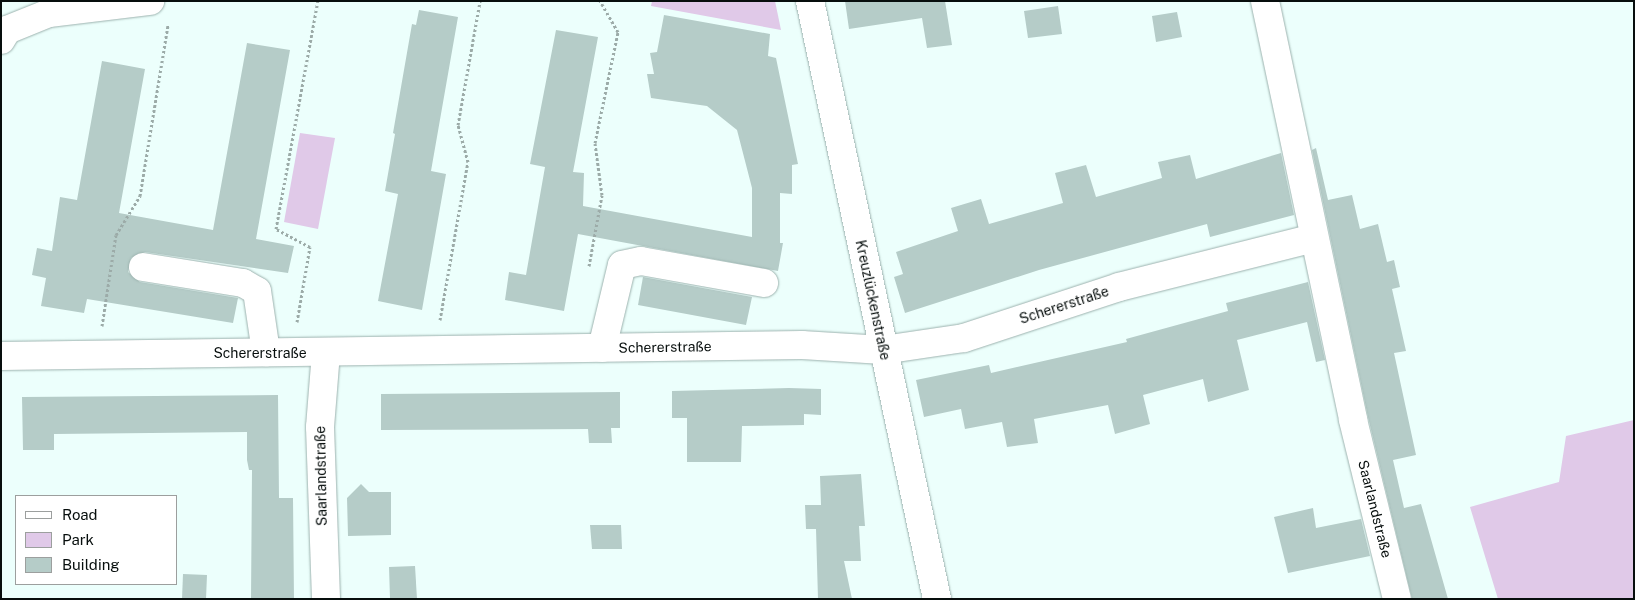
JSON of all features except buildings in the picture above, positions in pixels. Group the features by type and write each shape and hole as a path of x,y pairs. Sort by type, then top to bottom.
{"street":[{"name":"Kreuzlückenstraße","path":"810,1 937,599"},
{"path":"1265,1 1314,238"},
{"path":"1,40 7,30 49,13 159,11"},
{"name":"Schererstraße","path":"1,356 802,345 883,350 964,338 1119,287 1314,238"},
{"name":"Saarlandstraße","path":"1314,238 1353,420 1397,599"},
{"path":"602,348 622,265 641,261 764,283"},
{"path":"143,267 243,283 257,291 279,352"},
{"name":"Saarlandstraße","path":"326,352 320,427 326,599"}],"path":[{"path":"279,352 310,247 276,229 318,1"},
{"path":"435,350 468,162 458,125 480,1"},
{"path":"588,272 602,195 595,143 618,32 600,1"},
{"path":"98,354 116,235 140,196 159,11"}],"green space":[{"path":"652,1 775,1 781,30 651,6"},
{"path":"300,133 335,138 318,229 284,222"},
{"path":"1634,420 1634,599 1498,599 1470,507 1559,482 1566,436"}]}
